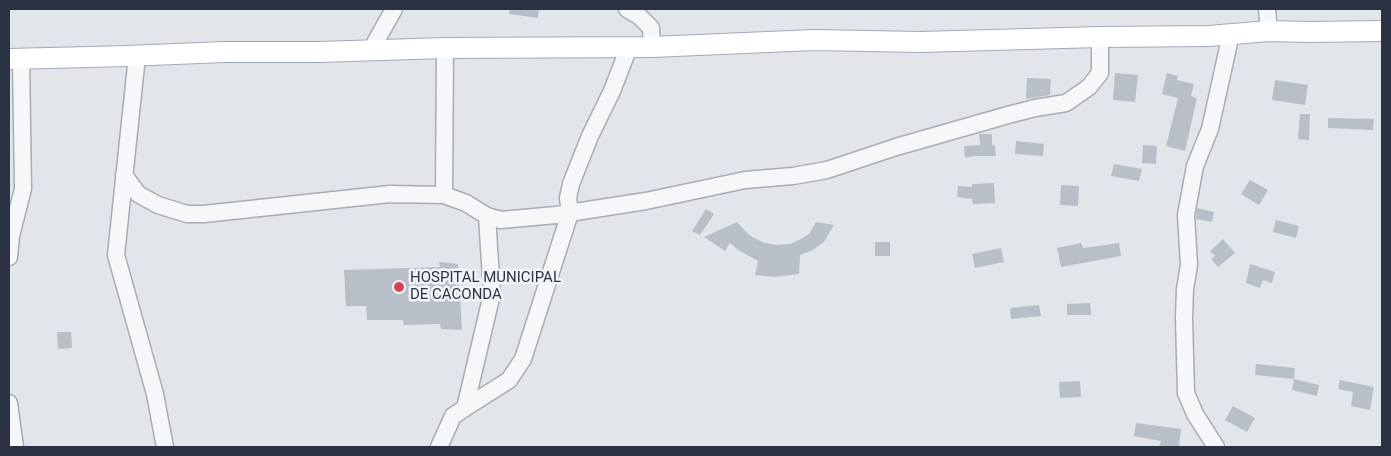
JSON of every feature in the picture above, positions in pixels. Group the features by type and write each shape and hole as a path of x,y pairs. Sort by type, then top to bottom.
{"main road":[{"path":"15,59 224,52 629,47 758,41 920,42 1100,36 1210,36 1268,31 1382,31"}],"street":[{"path":"371,50 394,9"},
{"path":"627,9 639,16 651,28 652,46"},
{"path":"1267,9 1268,31"},
{"path":"1216,447 1195,414 1186,393 1184,318 1185,289 1190,265 1186,215 1195,166 1210,129 1231,34"},
{"path":"124,175 138,194 158,205 187,214 204,214 390,194 444,194 466,203 487,216 501,220 570,213 646,201 746,180 793,176 827,170 896,147 1008,115 1066,103 1089,88 1100,73 1100,36"},
{"path":"439,447 453,416 509,380 523,359 570,213 568,198 577,167 612,91 629,47"},
{"path":"444,194 445,48"},
{"path":"137,56 116,255 154,394 165,447"},
{"path":"9,257 11,236 23,189 15,59"},
{"path":"466,408 492,294 487,216"},
{"path":"9,403 15,447"}],"building":[{"path":"510,9 539,9 538,18 509,14"},
{"path":"1115,73 1138,75 1135,102 1113,100"},
{"path":"1167,73 1178,76 1177,80 1194,84 1191,96 1197,98 1185,151 1166,146 1178,98 1162,94"},
{"path":"1027,78 1051,79 1050,95 1026,99"},
{"path":"1275,80 1308,85 1305,105 1272,100"},
{"path":"1300,114 1310,114 1309,140 1298,139"},
{"path":"1328,118 1374,119 1373,130 1328,128"},
{"path":"979,134 992,134 992,145 995,145 996,156 965,158 964,146 980,145"},
{"path":"1016,141 1044,144 1043,156 1015,154"},
{"path":"1143,145 1157,146 1156,164 1142,163"},
{"path":"1114,164 1142,169 1139,181 1111,176"},
{"path":"1250,180 1268,190 1259,205 1241,194"},
{"path":"994,183 995,203 973,204 972,199 957,197 958,186 972,187 972,184"},
{"path":"1061,185 1079,186 1078,206 1060,205"},
{"path":"1197,208 1214,212 1212,222 1196,219"},
{"path":"706,209 714,214 700,235 692,231"},
{"path":"1276,220 1299,226 1296,238 1273,232"},
{"path":"737,222 749,235 762,242 776,245 790,244 799,240 809,234 816,222 834,225 824,242 813,250 800,255 799,274 774,277 755,275 758,261 738,250 730,243 725,251 704,237"},
{"path":"1223,239 1235,253 1218,267 1211,259 1215,256 1210,251"},
{"path":"875,242 890,242 890,256 875,256"},
{"path":"1081,243 1083,248 1119,243 1121,256 1061,267 1057,248"},
{"path":"1001,248 1004,262 975,268 972,254"},
{"path":"439,262 458,264 462,330 441,329 440,324 404,325 403,320 367,320 366,306 346,306 344,270 440,267"},
{"path":"1250,264 1275,272 1272,283 1263,280 1260,288 1246,283"},
{"path":"1090,303 1091,315 1067,315 1067,304"},
{"path":"1039,305 1041,316 1011,319 1010,308"},
{"path":"57,332 71,332 72,348 58,349"},
{"path":"1256,364 1295,368 1294,379 1255,375"},
{"path":"1294,379 1319,385 1317,396 1292,390"},
{"path":"1340,380 1374,387 1370,410 1351,406 1353,392 1338,389"},
{"path":"1080,381 1081,397 1060,398 1059,382"},
{"path":"1233,406 1255,418 1247,432 1225,420"},
{"path":"1136,423 1181,429 1179,447 1159,447 1161,441 1134,436"}],"place":[{"name":"HOSPITAL MUNICIPAL DE CACONDA","path":"399,287"}]}
